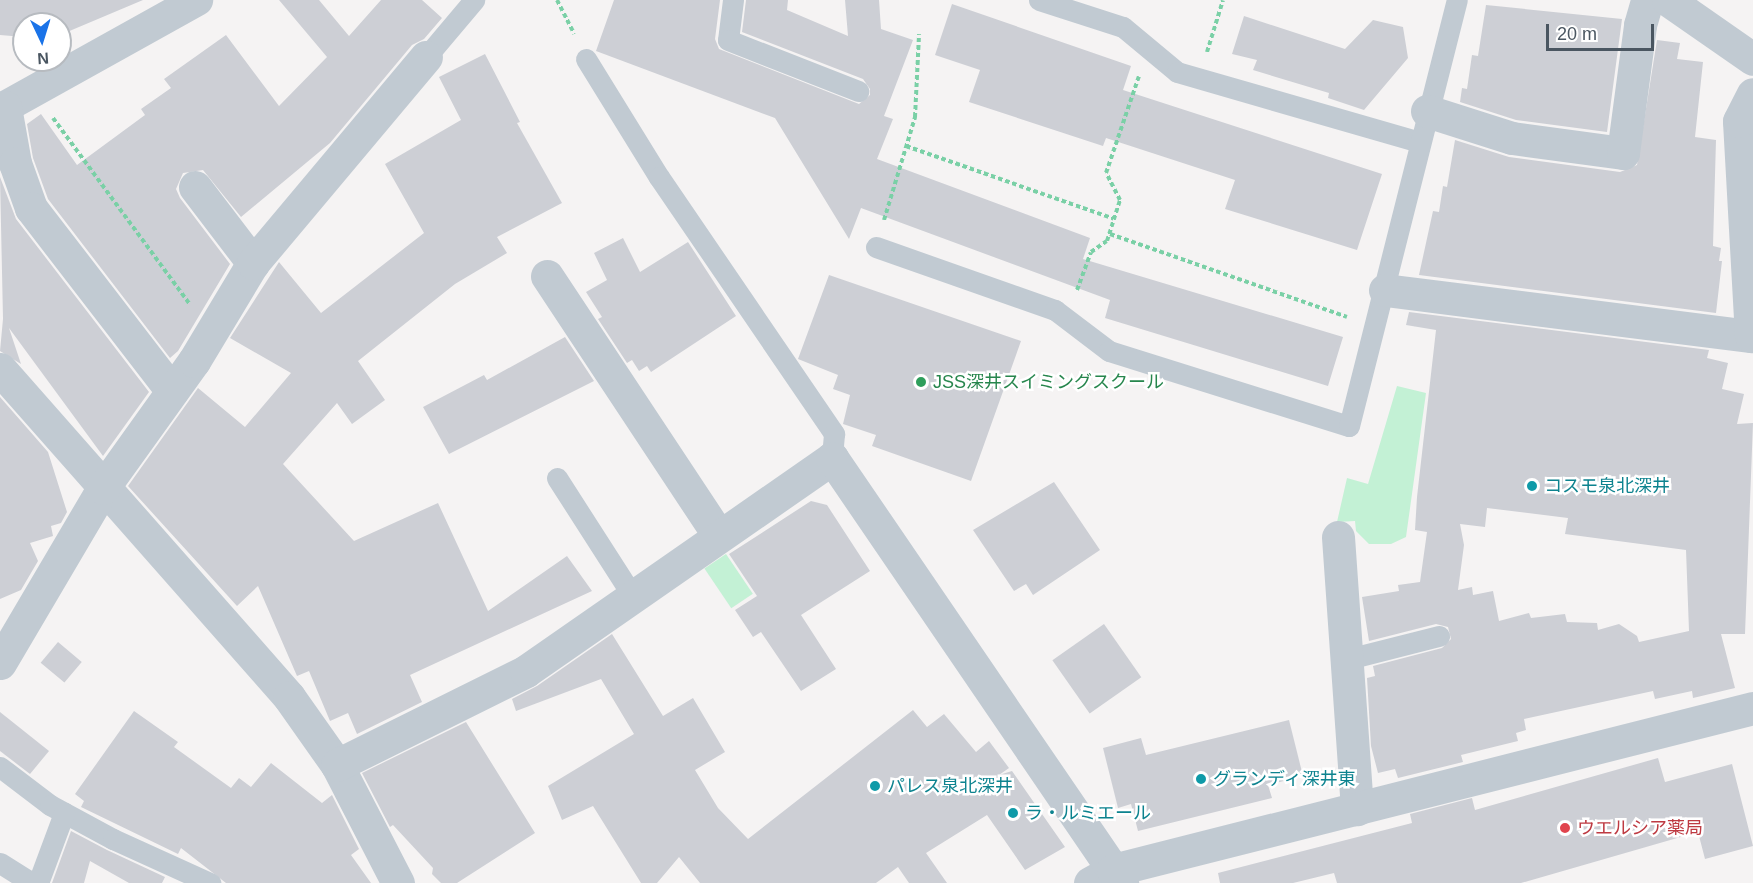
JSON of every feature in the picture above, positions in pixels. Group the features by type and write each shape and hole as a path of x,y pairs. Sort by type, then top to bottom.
{"street":[{"path":"172,391 31,208 15,163 2,108 197,0"},
{"path":"1424,127 1623,153 1640,25 1647,0"},
{"path":"1668,0 1753,58"},
{"path":"0,663 103,488 172,391 253,263 426,57"},
{"path":"1385,290 1751,336 1739,121 1753,94"},
{"path":"195,187 253,263"},
{"path":"547,276 718,534"},
{"path":"0,369 289,697 337,765 398,883"},
{"path":"337,765 526,671 718,534 832,458 1108,879 1357,809 1753,708"},
{"path":"1338,537 1357,809"}],"lane":[{"path":"426,57 474,0"},
{"path":"733,0 728,40 858,91"},
{"path":"1039,0 1123,27 1177,72 1199,79 1424,127"},
{"path":"876,247 1055,310 1108,351 1349,426 1457,0"},
{"path":"586,59 659,177 834,434 832,458"},
{"path":"557,478 632,595"},
{"path":"1348,659 1439,636"},
{"path":"0,766 64,813 210,883"},
{"path":"38,883 64,813"},
{"path":"0,863 32,883"}],"path":[{"path":"556,0 586,59"},
{"path":"1199,79 1223,0"},
{"path":"876,247 915,117 919,34"},
{"path":"1066,318 1091,252 1110,234 1120,200 1106,173 1150,49"},
{"path":"33,91 211,332"},
{"path":"906,146 1114,219"},
{"path":"1110,234 1375,327"}],"green space":[{"path":"1397,386 1426,393 1406,537 1391,544 1369,544 1356,531 1355,521 1337,522 1347,478 1368,484"},
{"path":"726,554 753,594 731,608 704,569"}],"building":[{"path":"0,0 143,0 72,30 72,12 12,12 12,36 0,35"},
{"path":"279,0 319,0 349,36 381,0 422,0 442,18 424,39 412,45 330,143 241,217 203,170 183,173 176,189 180,198 230,264 178,351 170,358 48,199 33,158 27,124 41,114 77,165 145,115 141,109 171,88 164,79 226,35 279,106 327,57"},
{"path":"614,0 720,0 715,39 719,49 859,104 870,95 870,89 863,79 742,32 746,0 788,0 787,10 848,36 845,0 879,0 881,29 913,40 884,116 893,119 877,159 1090,238 1083,259 1343,337 1328,386 1105,318 1110,300 861,208 849,239 775,118 596,51"},
{"path":"952,4 1131,66 1123,90 1382,174 1357,250 1225,209 1235,180 1106,138 1103,146 969,102 980,70 935,55"},
{"path":"1486,5 1622,19 1607,132 1516,120 1460,102 1462,88 1467,89 1472,55 1478,56"},
{"path":"1244,16 1345,49 1373,20 1403,27 1408,58 1364,110 1328,98 1329,93 1253,70 1257,60 1232,54"},
{"path":"1657,40 1680,43 1677,59 1703,62 1695,137 1716,140 1713,246 1721,248 1719,261 1722,261 1716,313 1419,275 1433,211 1439,212 1443,186 1447,187 1455,140 1509,157 1620,172 1637,165"},
{"path":"485,54 520,122 517,123 562,203 497,237 507,253 455,284 358,361 385,400 352,424 337,403 283,464 354,541 438,503 488,611 567,556 592,591 410,675 422,702 357,734 348,713 330,721 309,671 297,676 258,586 237,606 128,486 198,388 245,427 291,373 230,338 279,262 321,313 424,233 385,164 461,120 439,77"},
{"path":"0,177 16,219 149,392 103,456 9,328 21,364 0,351 3,319"},
{"path":"623,238 640,272 688,242 736,316 651,372 647,366 639,371 632,360 627,363 598,319 602,317 586,292 607,280 594,253"},
{"name":"JSS深井スイミングスクール","path":"829,275 1021,341 971,481 872,446 876,435 843,424 850,395 833,389 838,375 798,359"},
{"path":"1409,312 1709,350 1707,358 1728,363 1722,389 1744,394 1737,424 1753,423 1745,634 1721,634 1735,688 1693,698 1692,691 1655,699 1653,691 1524,719 1526,730 1516,733 1518,741 1461,755 1463,762 1398,778 1395,769 1378,773 1371,746 1367,678 1375,676 1373,666 1442,648 1451,639 1448,627 1436,624 1369,641 1362,597 1399,591 1398,585 1420,582 1427,532 1415,530 1417,497 1436,330 1406,325","holes":["1487,508 1568,518 1565,534 1686,550 1689,631 1639,642 1637,636 1619,624 1598,630 1597,623 1567,622 1565,614 1531,618 1529,613 1499,621 1493,591 1473,595 1472,587 1458,590 1464,545 1460,524 1485,527"]},
{"path":"565,337 594,381 449,454 423,407 484,375 487,380"},
{"path":"0,397 48,452 67,512 61,523 51,526 53,536 30,543 38,561 21,590 0,599"},
{"path":"1054,482 1100,550 1033,595 1026,584 1014,591 973,530"},
{"path":"811,501 827,505 870,571 801,615 836,669 801,691 761,632 753,637 735,610 757,596 729,554"},
{"path":"1104,624 1141,677 1090,713 1052,660"},
{"path":"612,634 663,716 693,698 725,752 695,770 718,808 748,839 913,710 927,727 944,714 976,752 989,741 1009,768 999,775 1012,771 1065,847 1025,870 987,815 926,853 947,883 909,883 898,867 876,883 700,883 679,857 657,883 641,883 593,806 562,820 548,786 634,734 601,679 516,711 512,699 537,686"},
{"path":"58,642 82,662 64,683 41,663"},
{"path":"134,711 178,742 174,747 231,788 239,778 251,787 271,763 322,803 332,795 359,849 351,855 371,883 226,883 181,848 178,854 81,807 84,801 75,794"},
{"path":"0,712 49,751 30,774 0,751"},
{"name":"グランディ深井東","path":"1289,720 1303,776 1268,785 1272,798 1138,831 1131,804 1118,808 1103,748 1141,738 1146,755"},
{"path":"466,722 535,833 457,883 441,883 432,874 433,868 393,825 390,827 362,773"},
{"path":"1658,758 1665,782 1732,764 1753,846 1705,859 1698,832 1521,883 1337,883 1334,873 1293,883 1220,883 1218,873 1412,823 1410,814 1472,798 1475,810"},
{"path":"71,831 165,877 162,883 129,883 90,861 84,883 52,883"}],"place":[{"name":"JSS深井スイミングスクール","path":"921,382"},
{"name":"コスモ泉北深井","path":"1532,486"},
{"name":"グランディ深井東","path":"1201,779"},
{"name":"パレス泉北深井","path":"875,786"},
{"name":"ラ・ルミエール","path":"1013,813"},
{"name":"ウエルシア薬局","path":"1565,828"}]}
